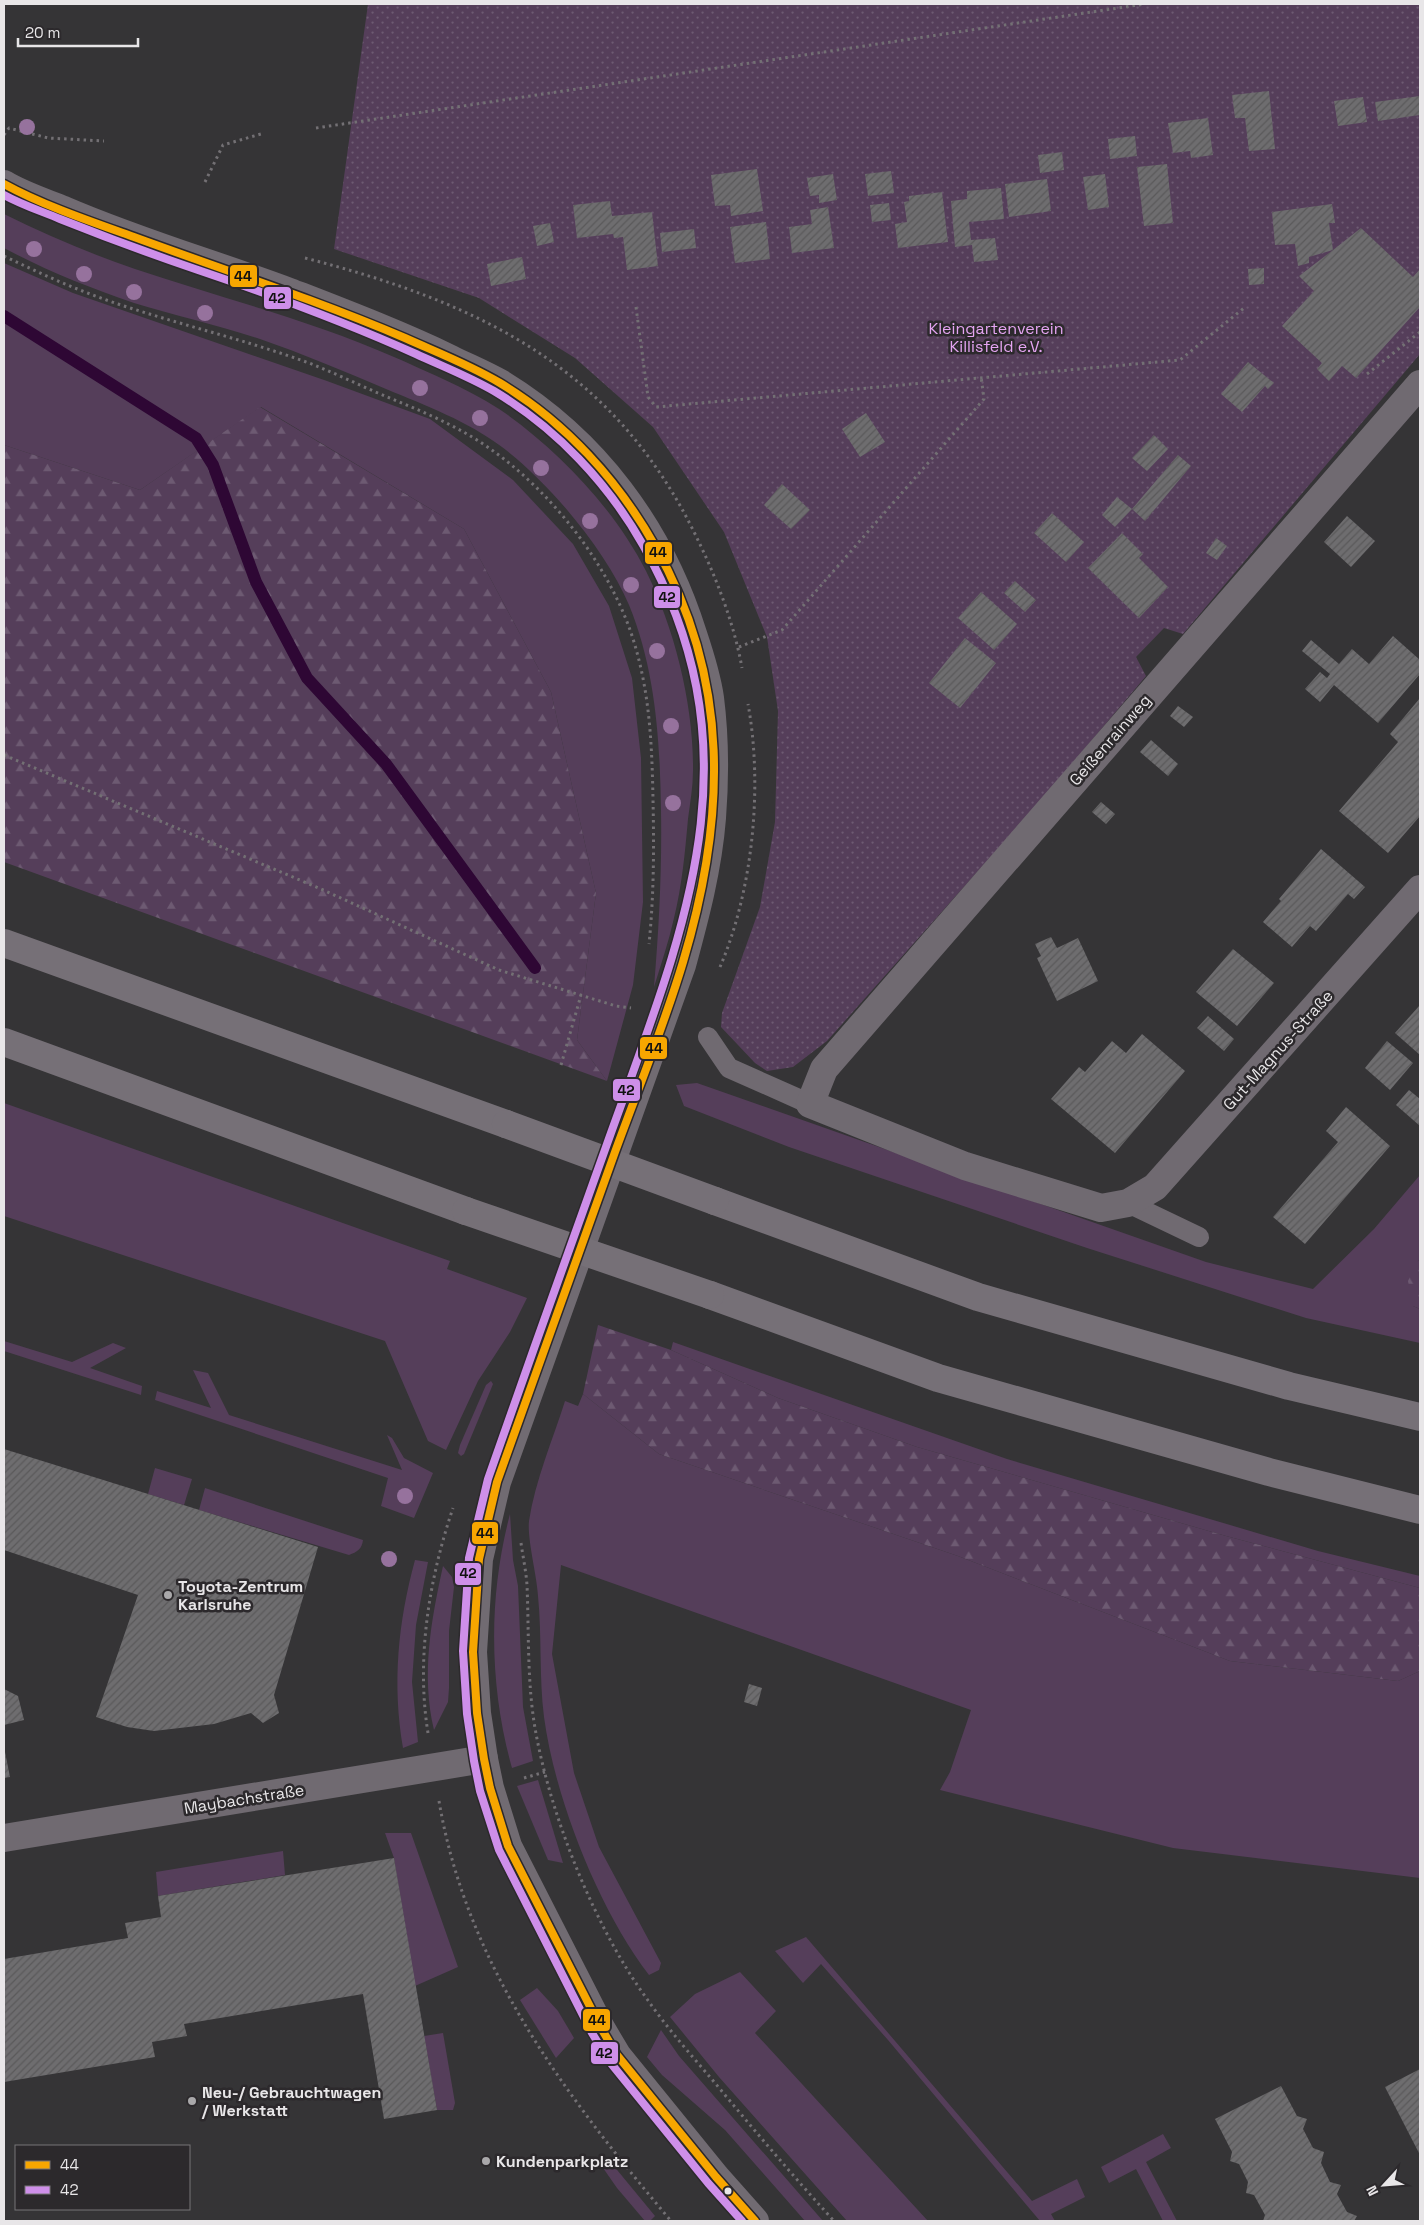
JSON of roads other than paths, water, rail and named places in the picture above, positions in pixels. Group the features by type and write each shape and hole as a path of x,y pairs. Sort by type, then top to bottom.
{"highway":[{"path":"4,944 506,1124 978,1297 1289,1386 1420,1417"},
{"path":"4,1042 466,1211 710,1295 938,1378 1269,1472 1420,1510"}],"main road":[{"path":"4,184 132,237 289,292 397,335 499,383 543,414 572,439 603,470 626,497 646,527 673,578 702,660 710,698 713,741 712,818 704,884 682,965 497,1482 479,1558 473,1652 484,1758 490,1788 508,1846 600,2028 634,2078 716,2177 756,2221"}],"street":[{"name":"Geißenrainweg","path":"810,1104 824,1069 1420,384"},
{"name":"Gut-Magnus-Straße","path":"1128,1203 1155,1187 1420,889"},
{"path":"810,1104 965,1166 1101,1208 1128,1203"},
{"name":"Maybachstraße","path":"4,1838 484,1758"}],"lane":[{"path":"708,1037 728,1068 810,1104"},
{"path":"1128,1203 1198,1237"}],"waterway":[{"path":"4,316 196,438 213,465 256,582 307,678 386,764 535,968"}],"place":[{"name":"Toyota-Zentrum Karlsruhe","path":"168,1595"},
{"name":"Neu-/ Gebrauchtwagen / Werkstatt","path":"192,2101"},
{"name":"Kundenparkplatz","path":"486,2161"}],"park label":[{"name":"Kleingartenverein Killisfeld e.V.","path":"996,337"}]}
